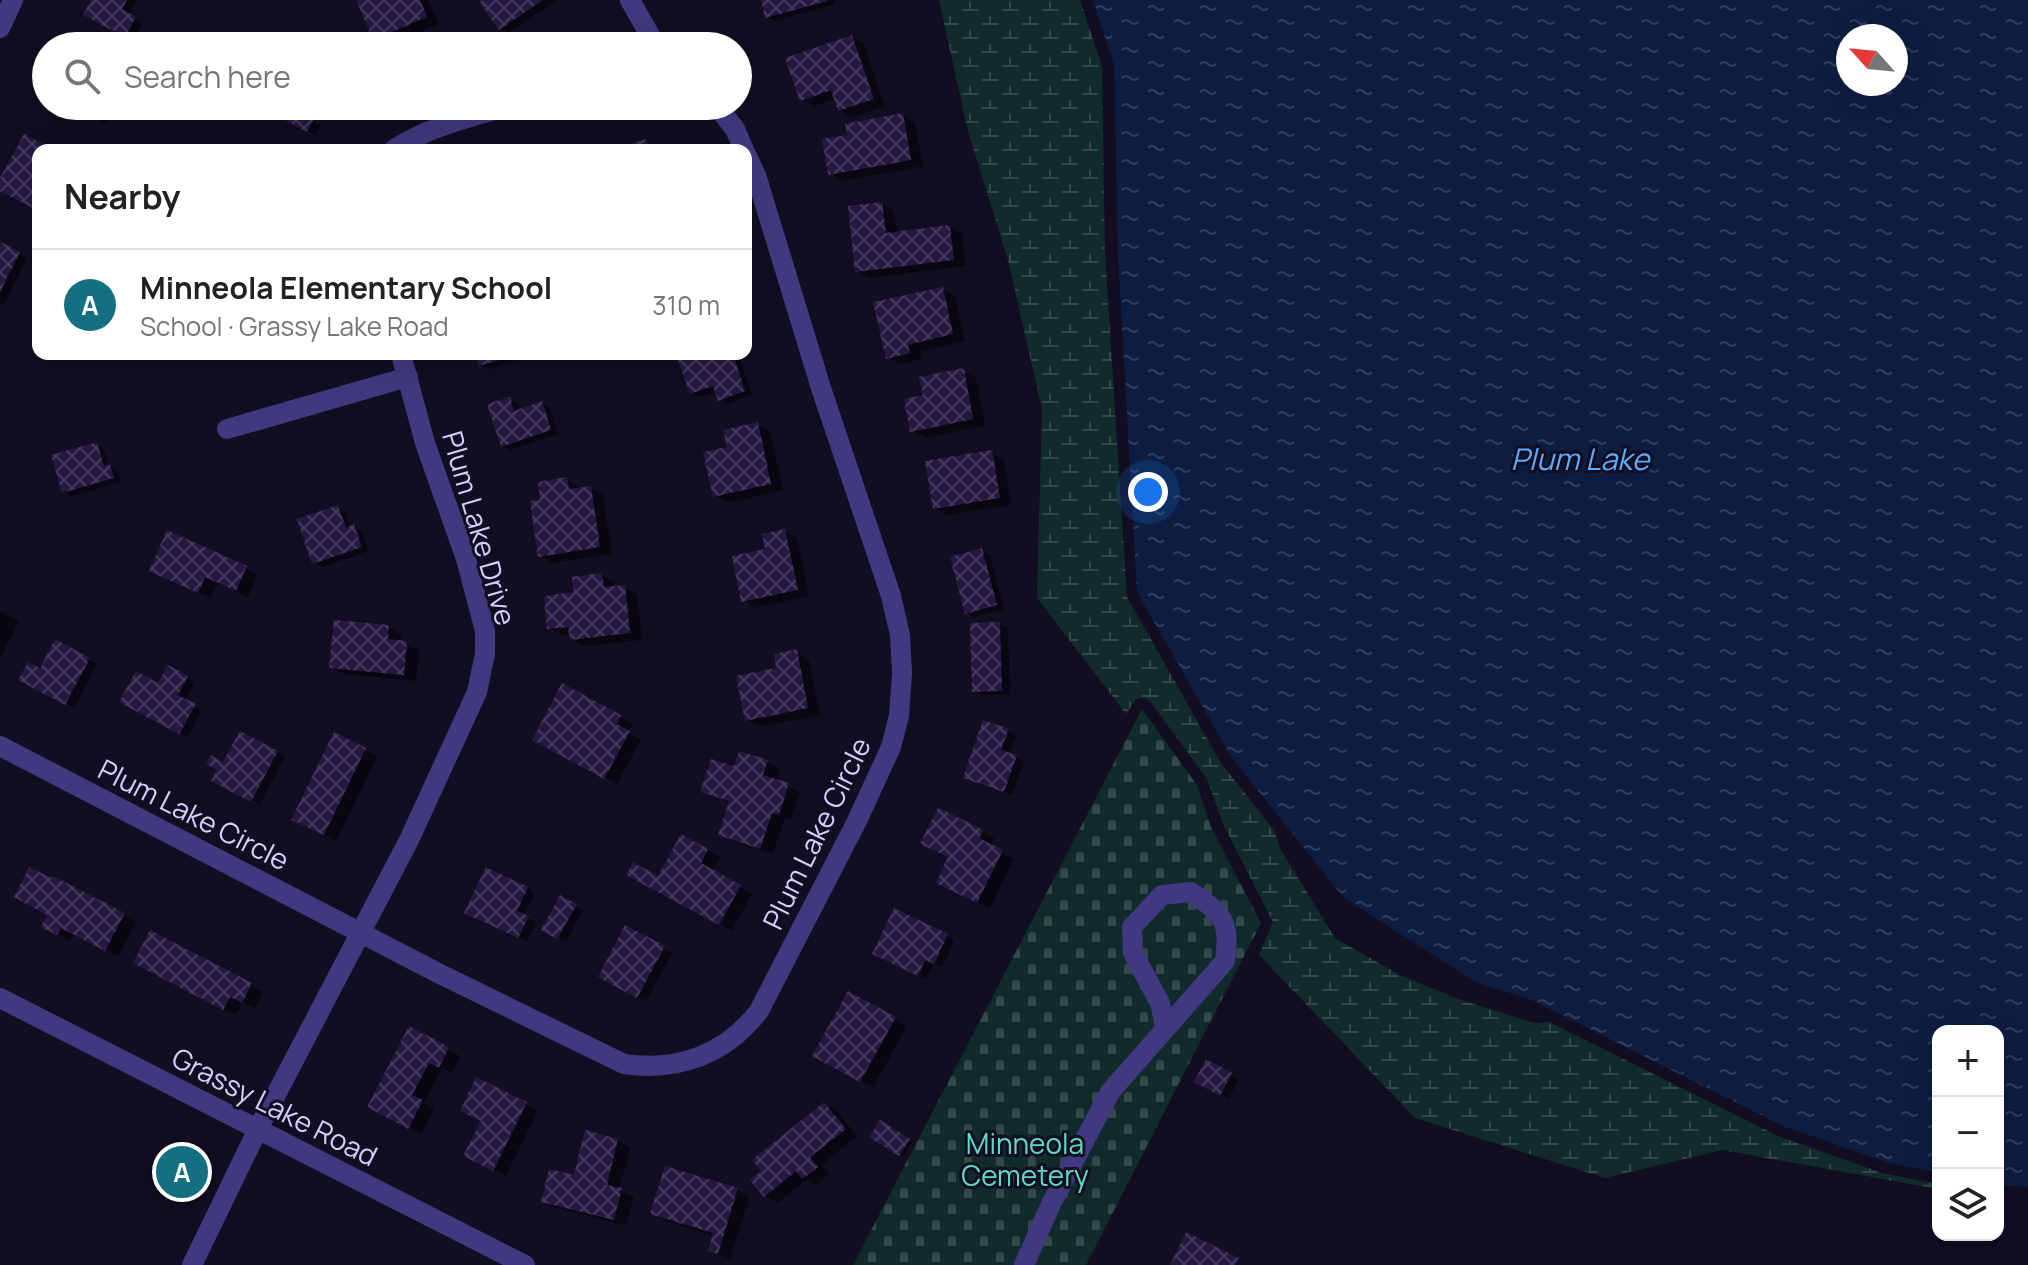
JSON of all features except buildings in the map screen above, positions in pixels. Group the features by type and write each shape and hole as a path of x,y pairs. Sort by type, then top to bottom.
{"street":[{"path":"0,28 13,0"},
{"path":"630,0 648,32"},
{"path":"402,144 464,120"},
{"name":"Plum Lake Circle","path":"728,120 742,144"},
{"name":"Plum Lake Circle","path":"0,746 593,1051 624,1064 670,1066 698,1059 723,1046 753,1018 857,821 891,747 899,716 902,673 900,635 891,596 821,388 752,167"},
{"name":"Plum Lake Drive","path":"362,933 477,692 485,654 485,631 466,559 425,443 403,360"},
{"path":"227,429 408,377"},
{"path":"1024,1265 1051,1204 1110,1092 1225,961 1228,932 1215,909 1191,892 1162,895 1132,927 1133,953 1160,1003 1165,1026"},
{"path":"192,1265 258,1129 362,933"},
{"name":"Grassy Lake Road","path":"0,998 525,1265"}],"green space":[{"path":"939,0 1080,0 1102,66 1105,253 1127,597 1221,763 1274,830 1281,850 1335,938 1400,975 1458,999 1534,1023 1549,1022 1778,1136 1882,1173 1932,1183 1932,1188 1722,1150 1605,1178 1415,1118 1259,955 1273,922 1223,824 1207,779 1150,701 1136,699 1126,714 1037,598 1042,409 1008,260 968,131"},
{"name":"Minneola Cemetery","path":"1142,709 1197,785 1211,827 1261,923 1086,1265 853,1265"}],"water":[{"name":"Plum Lake","path":"1093,0 2028,0 2028,1187 2004,1185 2004,1025 1932,1025 1932,1172 1886,1162 1783,1126 1532,1000 1475,982 1343,897 1232,758 1137,592 1118,254 1114,65"}],"place":[{"name":"Minneola Elementary School","path":"182,1172"}]}
